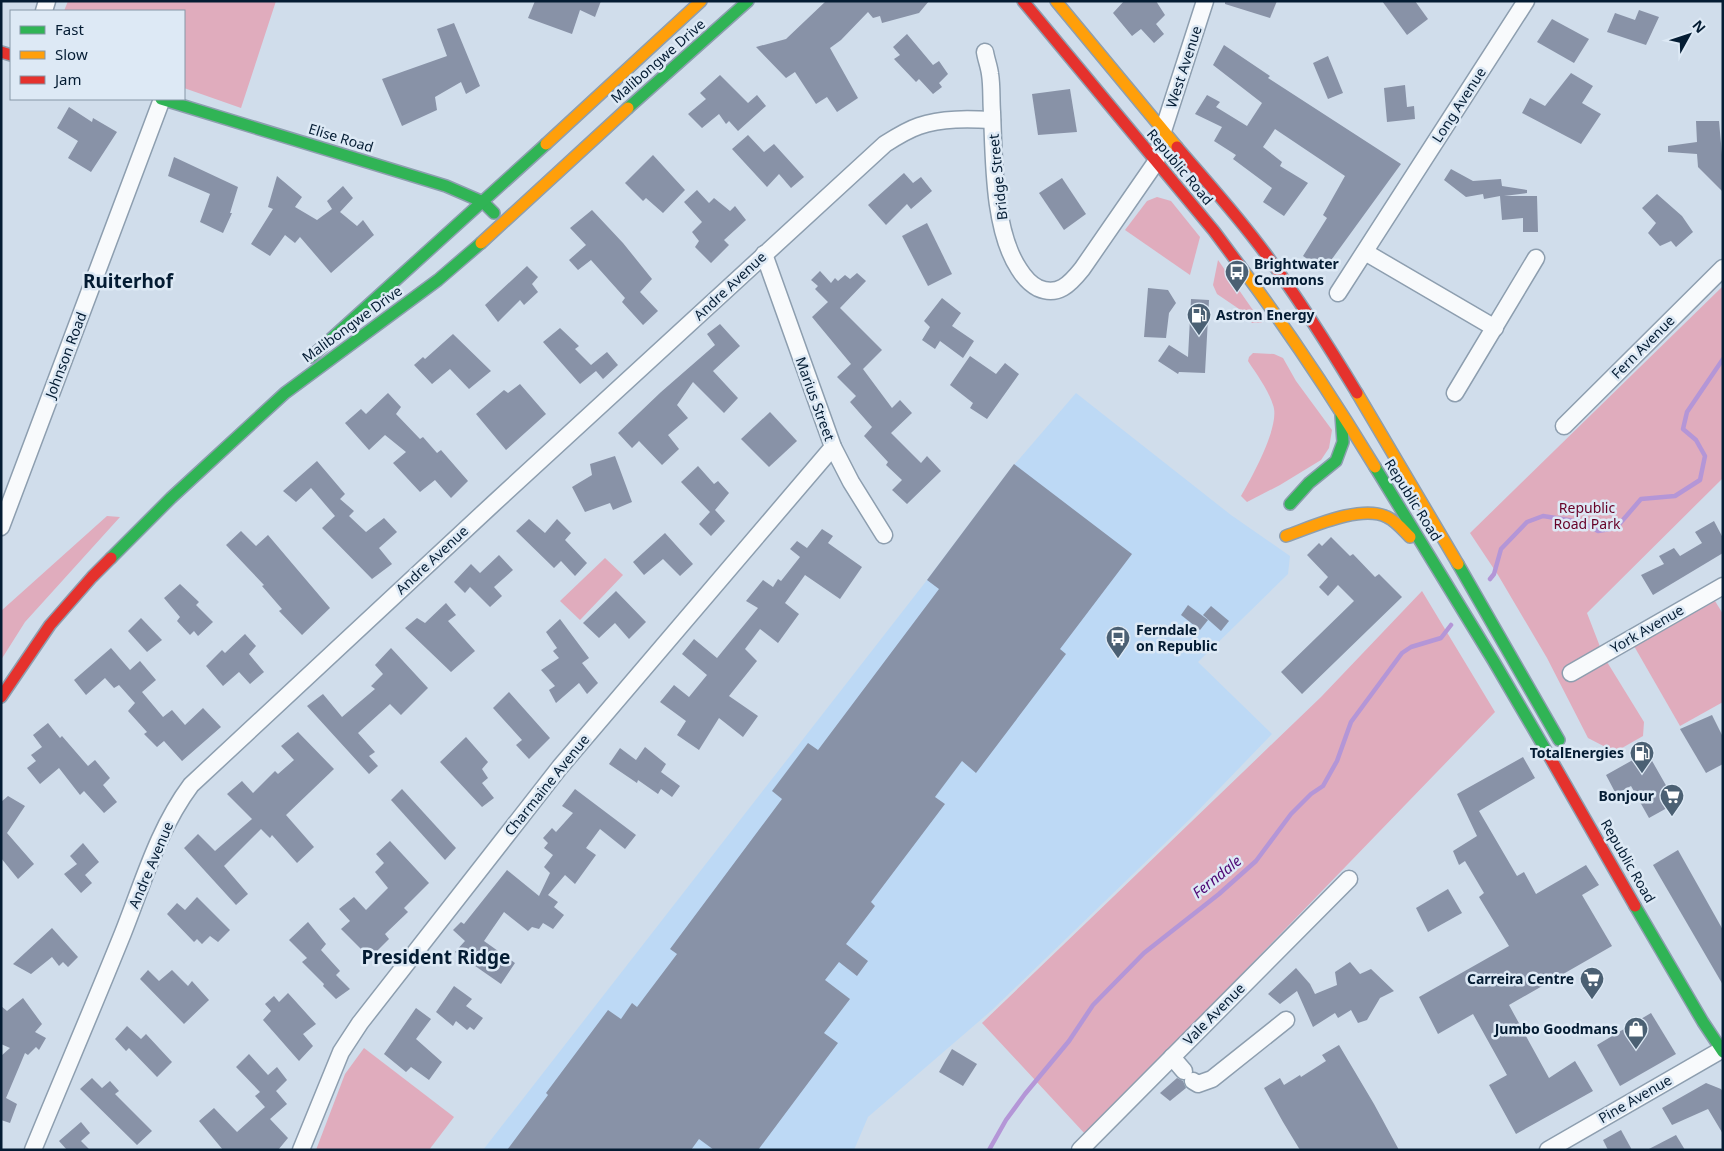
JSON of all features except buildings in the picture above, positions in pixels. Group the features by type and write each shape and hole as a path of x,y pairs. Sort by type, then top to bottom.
{"main road":[{"name":"Malibongwe Drive","path":"1,684 44,621 108,548 301,366 483,202 701,1"},
{"name":"Malibongwe Drive","path":"1,697 35,645 56,618 113,555 178,491 286,393 438,280 504,223 605,128 748,1"},
{"name":"Republic Road","path":"1023,1 1201,214 1262,295 1439,571 1722,1050"},
{"name":"Republic Road","path":"1056,1 1265,252 1311,320 1390,447 1563,746"},
{"name":"Elise Road","path":"164,100 446,186 483,202 504,223"},
{"path":"1290,504 1309,483 1336,460 1343,442 1340,414"},
{"path":"1286,536 1354,515 1366,513 1384,516 1395,521 1402,528 1439,571"}],"street":[{"name":"West Avenue","path":"1156,162 1163,131 1204,1"},
{"name":"Long Avenue","path":"1338,293 1526,1"},
{"name":"Bridge Street","path":"985,52 990,75 995,175 1005,236 1014,261 1024,277 1033,286 1047,292 1060,289 1072,282 1156,162"},
{"name":"Johnson Road","path":"1,527 161,100"},
{"name":"Andre Avenue","path":"33,1150 123,931 154,850 175,809 191,785 885,144 902,133 919,126 937,122 972,119 992,120"},
{"path":"1365,252 1495,328"},
{"name":"Marius Street","path":"764,254 833,447 851,482 884,535"},
{"path":"1455,393 1536,258"},
{"name":"Fern Avenue","path":"1564,426 1723,268"},
{"name":"Charmaine Avenue","path":"301,1150 341,1052 360,1023 560,767 833,447"},
{"name":"York Avenue","path":"1571,673 1723,586"},
{"name":"Vale Avenue","path":"1080,1150 1349,878"},
{"path":"1172,1057 1188,1076 1198,1084 1212,1079 1286,1020"},
{"name":"Pine Avenue","path":"1548,1150 1722,1050"}],"shaded area":[{"name":"Ferndale on Republic","path":"1076,393 1231,515 1290,556 1288,574 1198,662 1272,734 1190,819 991,1011 868,1117 854,1150 483,1150 927,580 1014,465"}],"green space":[{"path":"68,1 276,1 241,108 185,88 185,10 64,10"},
{"path":"1157,197 1171,201 1200,237 1190,275 1125,230 1147,201"},
{"path":"1218,260 1262,323 1252,323 1242,311 1217,294 1213,285"},
{"name":"Republic Road Park","path":"1723,286 1723,478 1587,613 1604,657 1644,722 1643,736 1615,752 1588,738 1547,658 1498,575 1470,533"},
{"path":"1253,353 1274,354 1283,358 1296,381 1332,430 1329,448 1321,460 1280,485 1247,502 1241,496 1264,451 1273,425 1274,414 1273,405 1268,393 1248,361"},
{"path":"107,516 120,517 25,622 1,660 1,611"},
{"path":"605,558 623,575 580,620 560,601"},
{"path":"1422,591 1495,712 1086,1135 982,1023 1321,697"},
{"path":"1715,601 1723,614 1723,702 1680,726 1634,646"},
{"path":"364,1048 454,1117 429,1150 316,1150 345,1074"}],"waterway":[{"name":"Ferndale","path":"1490,579 1494,574 1501,549 1527,522 1543,516 1581,522 1598,531 1616,528 1641,499 1675,496 1700,480 1705,456 1696,440 1683,429 1687,412 1723,359"},
{"name":"Ferndale","path":"989,1150 1006,1120 1069,1041 1093,1005 1144,953 1219,894 1256,861 1291,814 1311,794 1323,786 1337,761 1351,722 1402,653 1411,647 1441,638 1451,625"}],"traffic: fast":[{"path":"628,108 748,1"},
{"path":"164,100 446,186 483,202 494,213"},
{"path":"311,357 546,144"},
{"path":"111,558 171,498 285,393 438,280 481,243"},
{"path":"1290,504 1309,483 1336,461 1343,442 1341,415"},
{"path":"1375,467 1548,754"},
{"path":"1458,564 1559,740"},
{"path":"1635,906 1703,1022 1723,1052"}],"traffic: slow":[{"path":"546,144 701,1"},
{"path":"1056,1 1177,147"},
{"path":"481,243 628,108"},
{"path":"1240,266 1310,365 1375,467"},
{"path":"1357,393 1458,564"},
{"path":"1286,536 1336,518 1364,513 1387,517 1410,537"}],"traffic: jam":[{"path":"1023,1 1214,231 1240,266"},
{"path":"1,52 10,55"},
{"path":"1177,147 1233,212 1265,253 1313,322 1357,393"},
{"path":"1,697 50,625 111,558"},
{"path":"1548,754 1635,906"}],"place":[{"name":"Brightwater Commons","path":"1237,293"},
{"name":"Astron Energy","path":"1199,336"},
{"name":"Ferndale on Republic","path":"1118,659"},
{"name":"TotalEnergies","path":"1642,774"},
{"name":"Bonjour","path":"1672,817"},
{"name":"Carreira Centre","path":"1592,1000"},
{"name":"Jumbo Goodmans","path":"1636,1050"}],"district":[{"name":"Ruiterhof","path":"128,281"},
{"name":"President Ridge","path":"436,957"}]}
